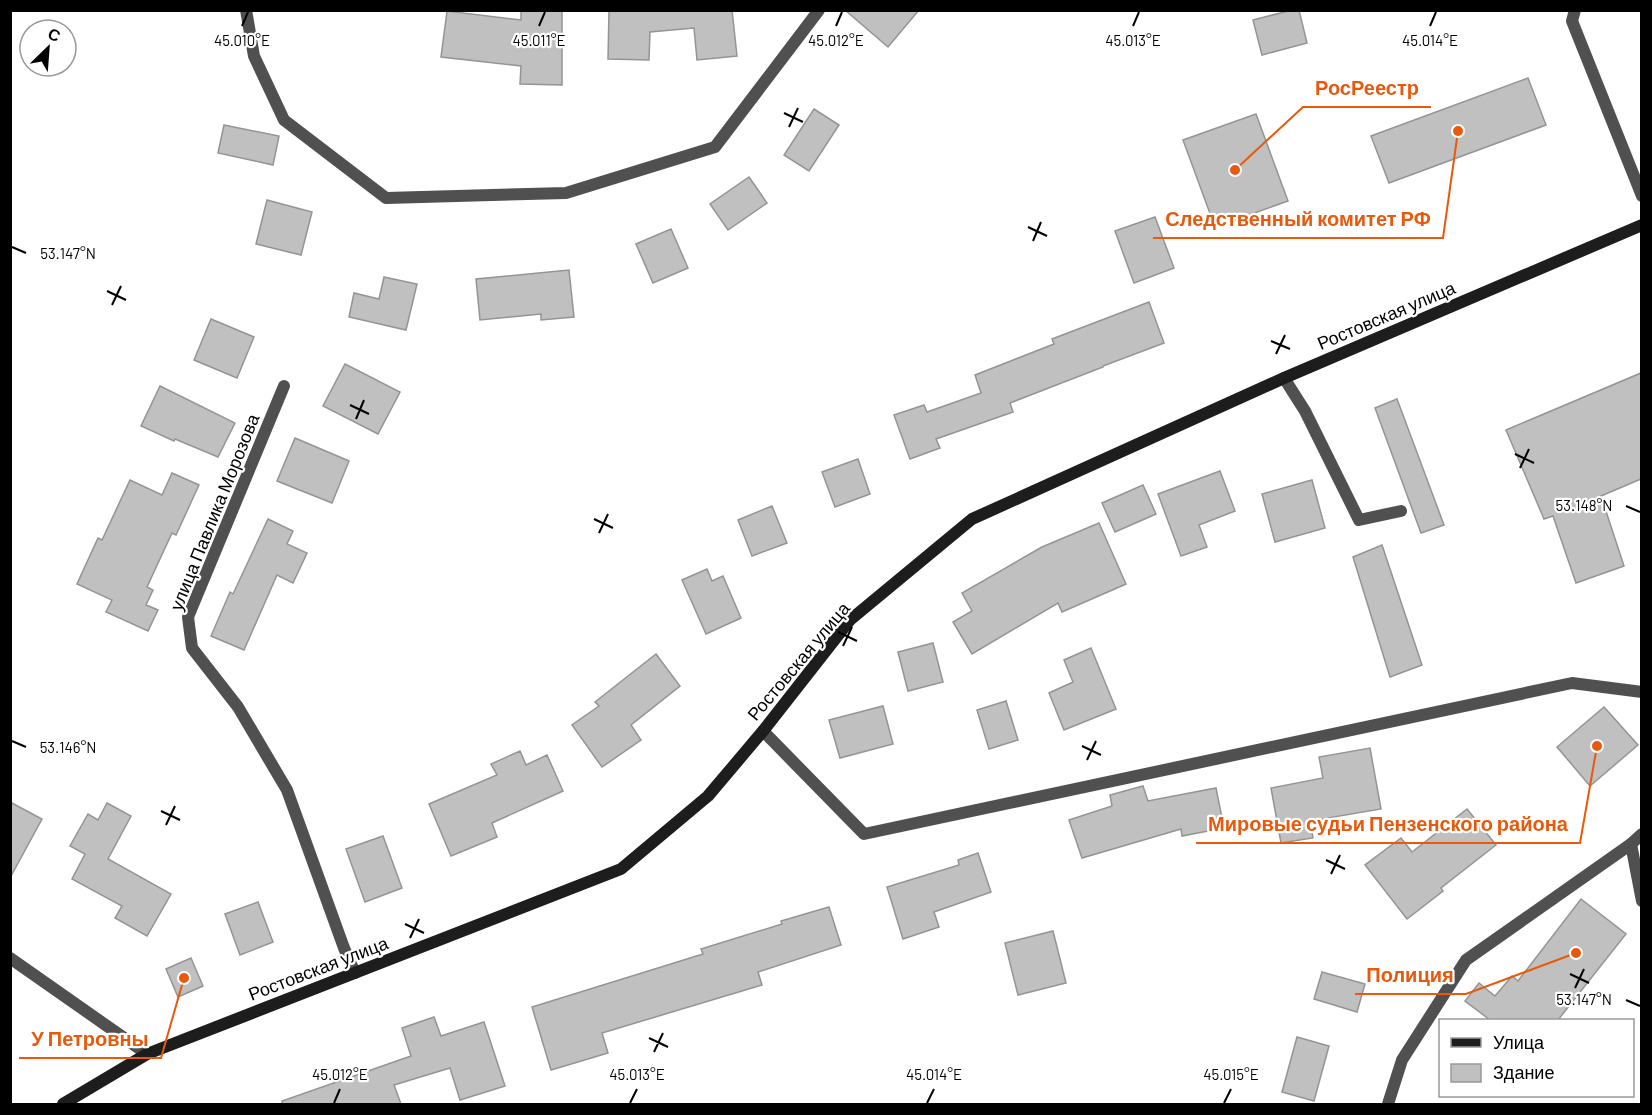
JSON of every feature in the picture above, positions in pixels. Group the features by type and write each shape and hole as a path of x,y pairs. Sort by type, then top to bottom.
{"street":[{"path":"246,10 254,56 284,120 386,198 566,193 715,147 819,10"},
{"path":"1575,10 1572,21 1641,196"},
{"name":"Ростовская улица","path":"63,1104 147,1054 621,869 708,796 763,731 850,620 972,519 1284,378 1641,225"},
{"path":"1284,378 1305,411 1359,520 1401,511"},
{"name":"улица Павлика Морозова","path":"284,386 188,617 192,648 238,707 287,790 355,973"},
{"path":"763,731 864,834 1572,682 1641,692"},
{"path":"1388,1104 1402,1060 1466,960 1631,844 1641,834"},
{"path":"1631,844 1641,901"},
{"path":"10,958 147,1054"}],"building":[{"path":"521,10 562,10 562,85 520,84 521,66 441,57 447,11 521,20"},
{"path":"609,10 732,10 737,56 697,60 694,28 650,32 649,60 608,59"},
{"path":"845,10 919,10 888,47"},
{"path":"1299,10 1307,43 1262,55 1253,20"},
{"path":"1528,78 1546,125 1389,183 1371,136"},
{"path":"814,109 839,125 809,171 784,155"},
{"path":"1256,114 1288,201 1215,227 1183,140"},
{"path":"224,125 279,136 273,165 218,153"},
{"path":"749,177 767,203 728,230 710,204"},
{"path":"267,200 312,212 301,255 256,244"},
{"path":"1155,217 1174,268 1134,283 1115,231"},
{"path":"671,229 688,268 653,283 636,244"},
{"path":"569,270 574,317 541,320 541,314 480,320 476,279"},
{"path":"384,277 417,284 406,330 349,317 354,293 379,299"},
{"path":"1149,302 1164,343 1010,403 1013,412 936,439 940,448 910,459 894,415 924,405 927,412 981,393 975,375 1054,344 1052,339"},
{"path":"211,319 254,337 237,378 194,360"},
{"path":"345,364 400,392 378,434 323,406"},
{"path":"1641,373 1641,479 1601,496 1624,566 1576,583 1553,516 1544,519 1506,430"},
{"path":"160,386 235,423 218,457 141,426"},
{"path":"1397,399 1444,525 1421,533 1375,408"},
{"path":"295,438 349,461 332,503 277,481"},
{"path":"858,459 870,494 835,507 822,472"},
{"path":"1220,471 1235,511 1199,525 1207,547 1181,556 1158,494"},
{"path":"172,473 199,485 176,535 172,533 147,587 153,590 146,605 158,610 148,631 106,612 112,600 77,584 98,538 102,540 130,480 162,495"},
{"path":"1312,480 1325,528 1275,542 1262,494"},
{"path":"1143,485 1156,514 1115,532 1102,503"},
{"path":"772,506 787,543 752,556 738,520"},
{"path":"268,519 293,531 287,544 307,553 293,583 277,575 244,650 211,636 230,592 233,594"},
{"path":"1099,523 1126,584 1062,612 1058,603 972,654 953,622 972,611 962,593 1042,547"},
{"path":"1382,545 1422,665 1390,677 1353,557"},
{"path":"707,569 712,581 723,576 741,618 706,634 682,580"},
{"path":"933,643 943,682 908,691 898,652"},
{"path":"1091,648 1116,709 1064,730 1049,693 1073,682 1064,660"},
{"path":"656,654 680,686 631,725 641,740 602,767 572,725 599,706 595,702"},
{"path":"1006,701 1018,740 989,749 977,710"},
{"path":"883,706 893,744 840,758 829,720"},
{"path":"1604,707 1638,745 1590,786 1557,747"},
{"path":"1370,748 1381,809 1310,821 1313,838 1281,843 1271,788 1323,778 1319,757"},
{"path":"520,751 526,765 547,755 563,791 492,823 497,837 451,856 429,804 497,775 491,764"},
{"path":"1143,786 1148,801 1216,788 1224,828 1182,836 1181,829 1082,858 1069,820 1112,806 1110,795"},
{"path":"10,802 42,819 10,878"},
{"path":"107,803 131,816 108,859 171,894 147,936 115,918 122,906 72,879 85,854 70,846 88,814 98,820"},
{"path":"1467,809 1496,845 1441,888 1443,891 1407,919 1365,865 1401,838 1412,852"},
{"path":"383,836 402,888 365,902 346,849"},
{"path":"978,853 991,892 934,912 939,927 903,939 887,887 959,865 958,860"},
{"path":"1581,899 1626,934 1559,1019 1489,1019 1465,1001 1479,983 1495,996 1512,976 1518,981"},
{"path":"258,902 273,942 240,955 225,914"},
{"path":"829,907 841,945 758,972 762,985 602,1033 608,1053 551,1070 532,1007 703,954 701,949"},
{"path":"1053,931 1066,983 1018,995 1005,943"},
{"path":"191,958 203,986 178,997 166,969"},
{"path":"1322,972 1365,984 1357,1012 1314,999"},
{"path":"434,1017 441,1036 484,1022 505,1086 460,1100 450,1068 394,1085 401,1104 282,1104 282,1101 411,1056 402,1028"},
{"path":"1297,1037 1329,1046 1314,1101 1282,1092"}],"place":[{"name":"Следственный комитет РФ","path":"1458,131"},
{"name":"РосРеестр","path":"1235,170"},
{"name":"Мировые судьи Пензенского района","path":"1597,746"},
{"name":"Полиция","path":"1576,953"},
{"name":"У Петровны","path":"184,978"}]}
